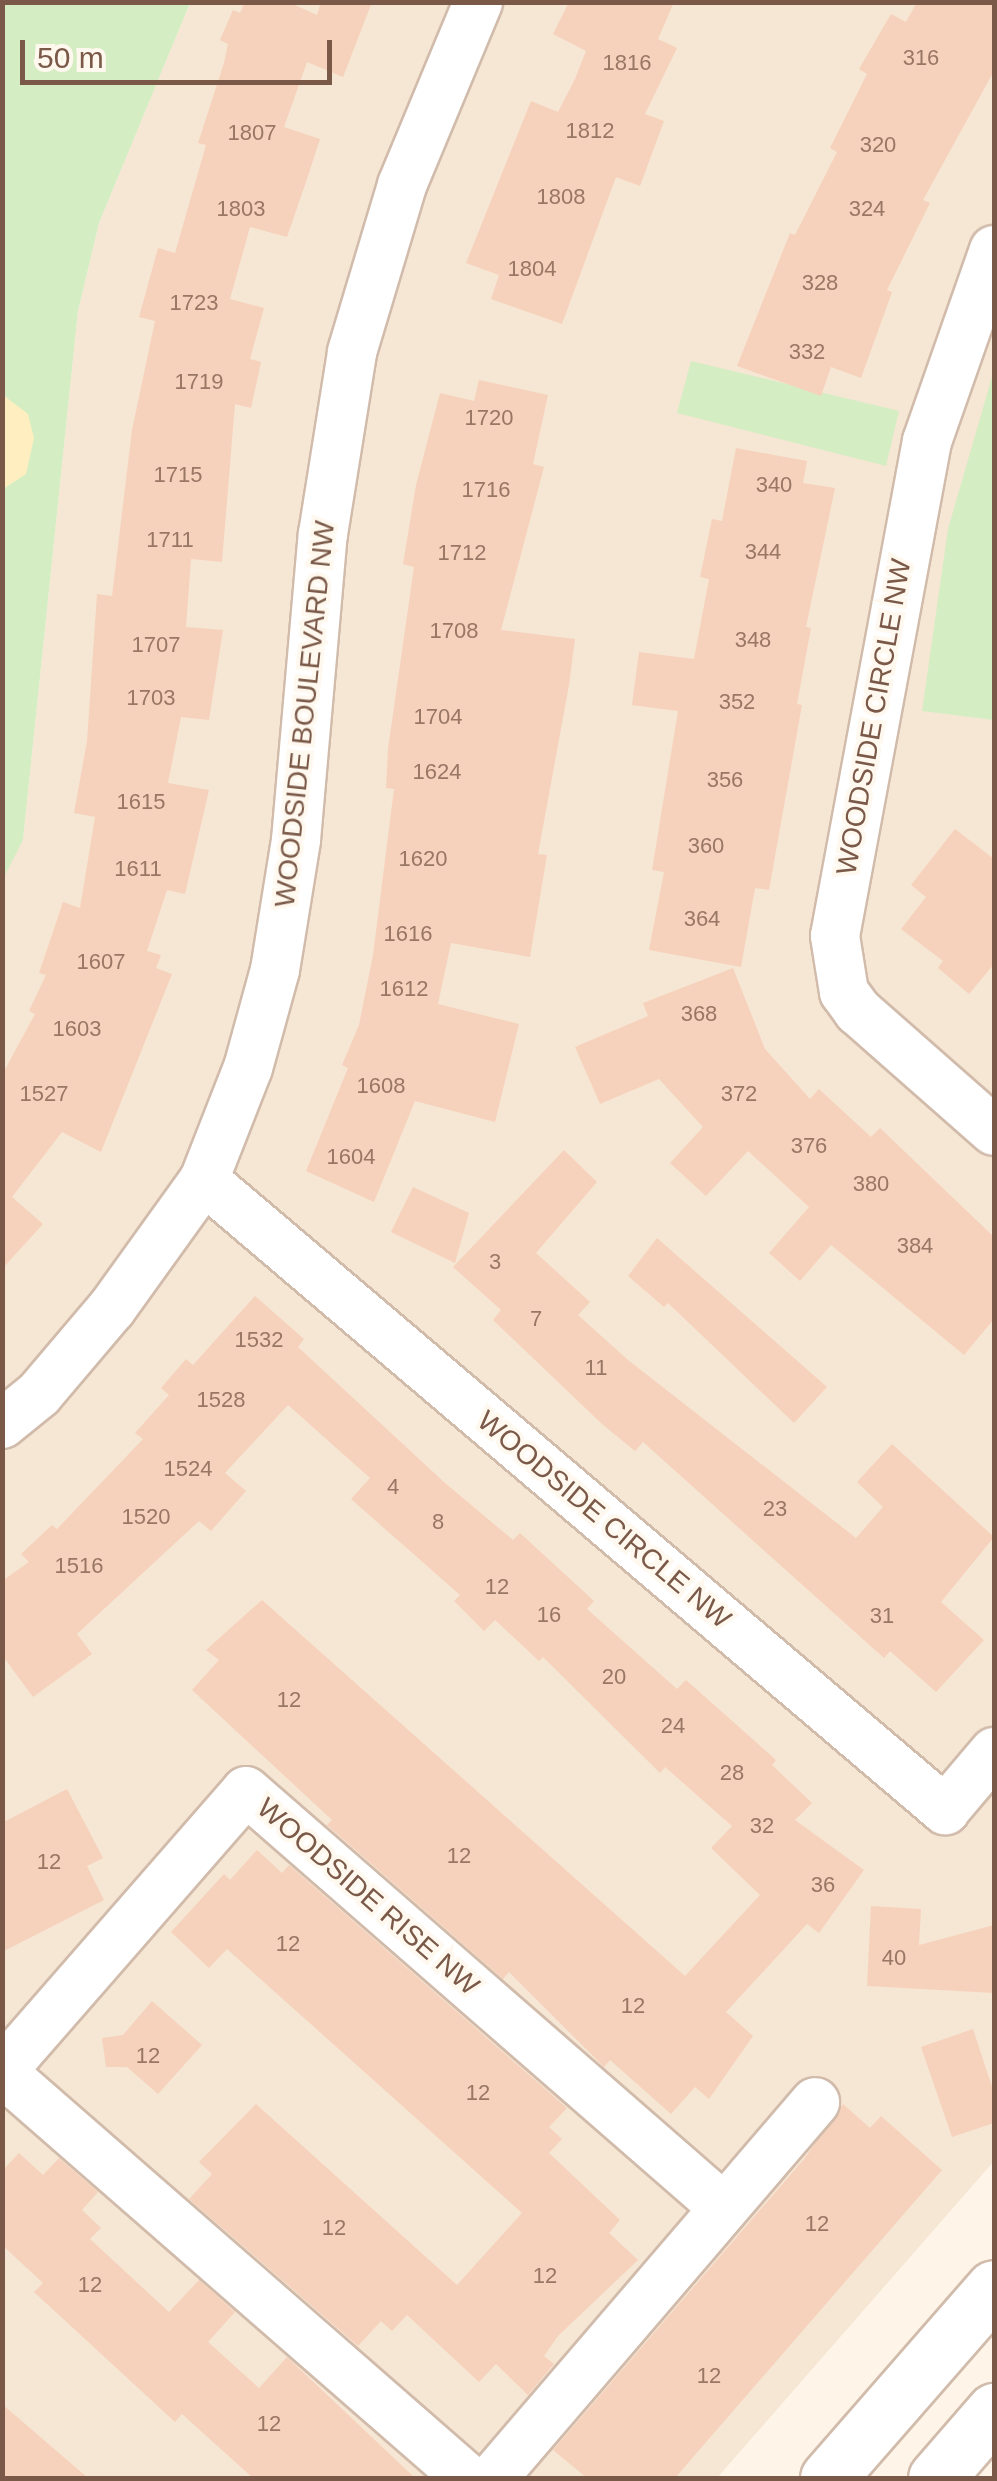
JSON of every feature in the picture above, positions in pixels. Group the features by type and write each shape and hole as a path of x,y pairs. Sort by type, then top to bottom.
{"main road":[{"path":"828,2478 994,2288"},
{"path":"936,2478 994,2411"}],"street":[{"name":"WOODSIDE BOULEVARD NW","path":"2,1424 39,1394 112,1308 204,1180 248,1068 275,970 296,840 323,534 352,352 402,185 478,2"},
{"name":"WOODSIDE CIRCLE NW","path":"994,250 927,441 835,936 844,992 858,1012 994,1131"},
{"name":"WOODSIDE CIRCLE NW","path":"204,1180 945,1810 994,1752"},
{"name":"WOODSIDE RISE NW","path":"467,2478 2,2072 246,1791 724,2208"},
{"path":"493,2478 815,2102"}],"shaded area":[{"path":"190,3 994,3 994,2161 717,2478 3,2478 2,879 23,840 78,311 99,223"}],"green space":[{"path":"3,3 190,3 99,223 78,311 23,840 3,879"},
{"path":"691,361 899,411 886,466 677,413"},
{"path":"994,370 994,720 922,711 948,529"}],"sand":[{"path":"3,395 28,414 34,438 26,474 3,489"}],"building":[{"path":"245,2 288,2 317,15 321,2 372,2 343,77 307,62 284,127 320,139 287,237 250,227 230,299 264,308 250,359 261,362 251,408 235,404 222,562 191,559 186,627 223,630 209,720 181,717 168,783 209,790 185,894 167,890 147,951 161,955 156,968 172,974 101,1152 62,1132 12,1197 43,1224 2,1269 2,1075 35,1014 29,1011 46,975 39,973 63,902 80,908 95,817 74,813 87,741 97,594 112,596 132,430 155,321 139,317 158,248 175,253 206,145 198,143 224,63 228,44 220,40 233,10 240,13"},
{"path":"569,2 674,2 658,39 677,48 645,114 664,121 640,186 616,177 562,324 491,299 499,275 466,263 531,101 558,112 575,79 586,51 553,34"},
{"path":"917,2 994,2 994,71 923,200 930,203 887,290 892,292 861,378 831,367 821,396 737,366 790,233 795,235 837,152 830,148 867,74 859,69 891,14 906,22"},
{"path":"479,380 548,395 533,464 544,467 501,630 575,639 538,854 547,855 530,957 451,943 438,1004 519,1024 495,1122 415,1101 374,1202 306,1171 348,1068 342,1065 359,1025 373,955 394,789 386,788 388,749 414,567 403,564 416,485 440,393 474,401"},
{"path":"736,448 807,461 803,483 835,488 806,627 811,628 797,704 802,705 769,890 755,888 741,967 649,950 664,872 652,870 678,711 632,705 639,652 694,659 709,579 700,577 712,519 722,521"},
{"path":"955,829 994,859 994,964 969,994 938,968 943,961 901,929 926,897 911,885"},
{"path":"733,968 765,1049 810,1099 819,1089 871,1137 880,1128 994,1237 994,1319 964,1355 831,1245 800,1281 769,1253 809,1207 748,1151 706,1196 670,1163 703,1127 659,1079 600,1104 575,1047 648,1016 643,1003"},
{"path":"564,1150 597,1182 536,1253 590,1302 578,1315 628,1360 856,1538 883,1507 857,1482 892,1444 994,1537 941,1602 984,1640 936,1692 890,1651 884,1658 643,1442 635,1451 602,1424 493,1320 501,1310 453,1267"},
{"path":"413,1187 469,1213 455,1263 391,1232"},
{"path":"657,1238 827,1387 794,1423 668,1303 664,1307 628,1276"},
{"path":"255,1296 304,1339 298,1347 445,1483 513,1540 520,1533 594,1601 587,1609 677,1689 686,1680 776,1760 772,1765 812,1803 795,1820 864,1870 819,1933 807,1924 726,2012 753,2036 709,2099 695,2087 671,2114 610,2060 604,2067 509,1972 503,1979 327,1825 332,1820 192,1690 219,1660 206,1650 262,1600 685,1976 760,1895 711,1848 732,1826 665,1767 660,1773 543,1657 539,1661 495,1620 484,1631 454,1601 460,1595 351,1499 370,1478 288,1405 225,1473 246,1491 211,1531 199,1521 77,1634 92,1654 33,1697 2,1655 2,1581 29,1562 21,1554 52,1525 57,1529 143,1439 135,1433 169,1395 161,1388 186,1359 193,1365"},
{"path":"67,1789 103,1858 87,1866 104,1900 2,1952 2,1823"},
{"path":"257,1850 282,1873 289,1865 567,2108 549,2127 562,2139 549,2153 620,2220 609,2233 638,2260 558,2336 544,2356 554,2364 528,2395 496,2364 479,2382 407,2315 392,2331 381,2321 358,2346 189,2199 212,2174 199,2162 256,2104 457,2285 522,2213 227,1949 209,1968 171,1932 224,1874 230,1880"},
{"path":"871,1906 921,1909 919,1945 994,1925 994,1993 867,1986"},
{"path":"152,2001 202,2045 158,2094 127,2067 106,2067 102,2038 123,2035"},
{"path":"973,2029 994,2093 994,2123 952,2137 921,2047"},
{"path":"843,2104 870,2128 881,2116 942,2170 675,2478 587,2478 553,2450 804,2159"},
{"path":"19,2153 43,2175 59,2158 98,2192 82,2210 101,2228 90,2239 169,2312 199,2280 235,2312 208,2342 259,2388 287,2357 415,2478 253,2478 182,2414 175,2422 34,2292 43,2283 2,2245 2,2171"},
{"path":"2,2404 88,2478 2,2478"}]}
